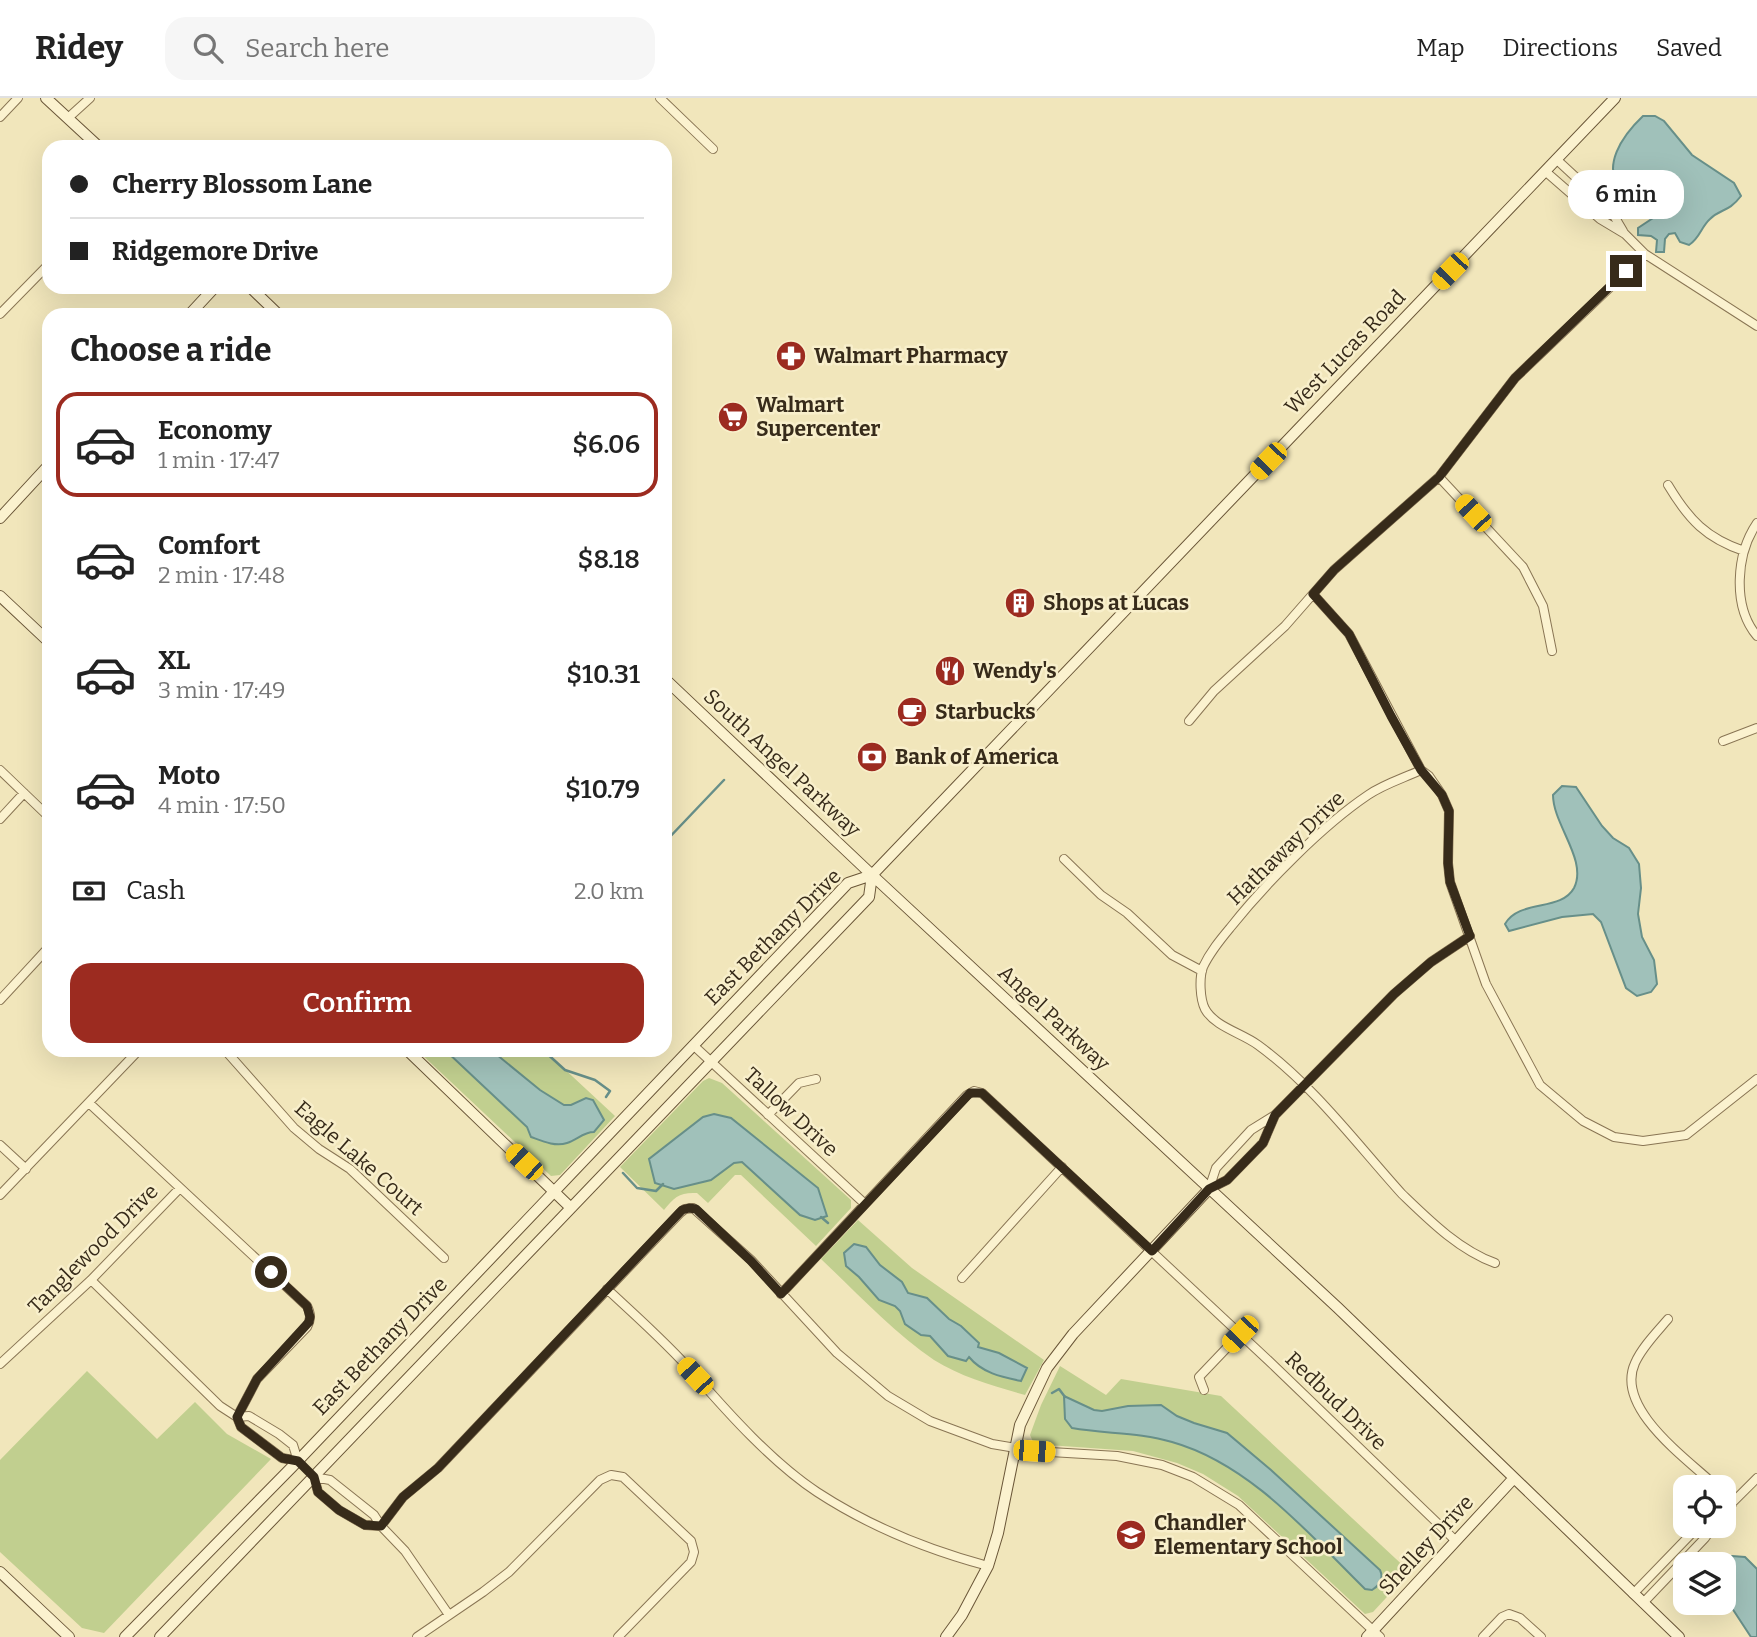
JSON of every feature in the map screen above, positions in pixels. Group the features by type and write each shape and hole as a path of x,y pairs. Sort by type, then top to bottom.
{"main road":[{"path":"46,98 92,140"},
{"name":"West Lucas Road","path":"872,875 1615,98"},
{"path":"196,308 208,294"},
{"path":"257,294 272,308"},
{"path":"0,517 42,472"},
{"path":"0,596 42,635"},
{"name":"South Angel Parkway","path":"672,686 872,875"},
{"name":"East Bethany Drive","path":"125,1637 298,1461 848,884 872,875 869,897 160,1637"},
{"name":"Angel Parkway","path":"872,875 1338,1308 1679,1637"},
{"path":"414,1057 571,1208"},
{"path":"946,1637 962,1615 988,1566 998,1533 1014,1448 1024,1415 1047,1368 1079,1326 1209,1189"},
{"path":"298,1461 314,1477"},
{"name":"Shelley Drive","path":"1373,1635 1514,1478"},
{"path":"0,1572 69,1637"}],"street":[{"path":"0,117 18,98"},
{"path":"68,118 90,98"},
{"path":"660,98 713,149"},
{"path":"1556,159 1610,209 1625,233 1645,254 1757,326"},
{"path":"1545,171 1600,219 1625,233"},
{"path":"1189,721 1214,691 1285,626 1334,570 1439,477 1515,378 1645,254"},
{"path":"0,314 42,271"},
{"path":"1439,477 1523,567 1543,606 1552,651"},
{"path":"1668,485 1694,523 1722,543 1745,551"},
{"path":"1757,523 1745,551 1739,592 1752,630 1757,636"},
{"path":"1313,594 1349,634 1421,770 1442,795 1449,811 1450,882 1486,984 1541,1085 1583,1121 1614,1137 1643,1141 1686,1135 1757,1079"},
{"path":"1723,741 1757,728"},
{"path":"0,770 42,810"},
{"name":"Hathaway Drive","path":"1202,971 1212,951 1268,884 1333,822 1370,794 1421,770"},
{"path":"0,819 24,793"},
{"path":"1064,859 1172,955 1202,971 1204,1007 1209,1015 1254,1042 1283,1065 1416,1207 1469,1251 1495,1263"},
{"path":"1209,1189 1216,1168 1251,1130 1275,1115 1394,994 1431,962 1470,936"},
{"path":"0,1000 42,955"},
{"name":"Tallow Drive","path":"693,1045 865,1204"},
{"path":"0,1195 132,1057"},
{"name":"Eagle Lake Court","path":"231,1057 295,1128 319,1149 350,1169 444,1258"},
{"path":"768,1115 799,1083 816,1079"},
{"name":"Redbud Drive","path":"865,1204 967,1095 974,1091 982,1093 1456,1541"},
{"path":"89,1103 307,1306 310,1317 307,1326 257,1379 237,1417"},
{"path":"1209,1189 1227,1180 1263,1143 1275,1115"},
{"path":"0,1145 26,1170"},
{"path":"962,1278 1062,1167"},
{"name":"Tanglewood Drive","path":"0,1364 92,1280 180,1188"},
{"path":"781,1294 865,1204"},
{"path":"381,1526 403,1497 438,1468 682,1210 689,1208 696,1209 714,1226 838,1353 888,1396 930,1421 992,1444 1117,1456 1162,1465 1193,1477 1239,1505 1373,1635"},
{"path":"92,1280 220,1406 237,1417 241,1427 282,1458 298,1461 293,1445 279,1434 248,1416 237,1417"},
{"path":"607,1289 675,1354 708,1392 768,1452 816,1491 912,1541 988,1566"},
{"path":"1668,1319 1635,1362 1631,1378 1632,1394 1638,1409 1652,1425 1704,1475"},
{"path":"1203,1390 1199,1377 1240,1334"},
{"path":"417,1637 509,1572 600,1480 611,1475 623,1477 691,1541 695,1552 691,1562 618,1637"},
{"path":"381,1526 365,1525 339,1510 318,1492 314,1477 330,1480 374,1515 405,1551 449,1615"},
{"path":"1736,1500 1757,1478"},
{"path":"1633,1594 1687,1538"},
{"path":"1643,1604 1705,1538"},
{"path":"1483,1637 1502,1617 1509,1614 1520,1618 1541,1637"}],"green space":[{"path":"424,1057 552,1057 615,1116 560,1175 551,1176"},
{"path":"709,1078 722,1083 851,1200 851,1208 816,1246 741,1175 735,1175 708,1203 697,1193 686,1193 674,1199 664,1210 620,1167 703,1081"},
{"path":"858,1220 912,1268 1044,1360 1025,1395 966,1376 934,1360 890,1325 821,1259"},
{"path":"1060,1366 1106,1395 1121,1379 1221,1396 1410,1572 1373,1612 1365,1614 1238,1496 1203,1474 1177,1463 1133,1451 1034,1444 1030,1435"},
{"path":"87,1371 157,1439 195,1402 227,1434 271,1459 104,1633 82,1628 0,1552 0,1460"}],"water":[{"path":"1643,116 1655,116 1664,121 1692,155 1734,183 1741,196 1710,219 1689,245 1680,242 1675,233 1669,234 1665,239 1664,252 1656,252 1657,240 1651,236 1638,235 1638,228 1658,211 1627,196 1613,173 1614,162 1622,142"},
{"path":"1562,786 1576,787 1602,826 1613,838 1629,848 1639,864 1641,888 1638,914 1642,937 1654,960 1657,984 1651,992 1637,996 1626,988 1601,922 1593,914 1562,917 1509,931 1505,924 1511,916 1520,911 1560,900 1574,888 1577,866 1554,806 1553,795"},
{"path":"452,1057 500,1057 540,1090 564,1105 571,1105 586,1098 593,1100 604,1120 594,1132 562,1144 531,1137 527,1127"},
{"path":"714,1114 731,1118 818,1188 827,1216 815,1220 800,1215 742,1162 734,1163 711,1180 674,1189 655,1183 649,1159 703,1117"},
{"path":"854,1244 866,1247 880,1265 902,1282 908,1293 927,1298 979,1343 978,1347 999,1353 1027,1368 1021,1381 986,1371 969,1357 966,1361 948,1356 930,1336 921,1335 905,1324 895,1306 879,1300 846,1266 844,1253"},
{"path":"1064,1396 1102,1411 1128,1406 1161,1405 1177,1416 1227,1433 1380,1570 1380,1582 1372,1590 1365,1589 1277,1503 1253,1484 1200,1452 1160,1439 1072,1428 1065,1419"},
{"path":"1736,1556 1745,1557 1757,1569 1757,1637 1751,1637 1736,1614"}],"waterway":[{"path":"672,835 724,780"},
{"path":"551,1057 565,1070 595,1080 610,1091 606,1097"},
{"path":"623,1173 637,1188 656,1191 663,1184"},
{"path":"821,1217 828,1223"},
{"path":"1052,1393 1059,1389 1065,1397"}],"place":[{"name":"Walmart Pharmacy","path":"791,356"},
{"name":"Walmart Supercenter","path":"733,417"},
{"name":"Shops at Lucas","path":"1020,603"},
{"name":"Wendy's","path":"950,671"},
{"name":"Starbucks","path":"912,712"},
{"name":"Bank of America","path":"872,757"},
{"name":"Chandler Elementary School","path":"1131,1535"}],"route":[{"path":"271,1272 307,1306 310,1317 307,1326 257,1379 237,1417 241,1427 282,1458 298,1461 314,1477 318,1492 339,1510 365,1525 381,1526 403,1497 438,1468 682,1210 696,1209 751,1261 781,1294 967,1095 974,1091 982,1093 1152,1251 1209,1189 1227,1180 1263,1143 1275,1115 1394,994 1431,962 1470,936 1450,882 1449,811 1442,795 1429,776 1421,770 1349,634 1313,594 1334,570 1439,477 1515,378 1626,271"}]}
